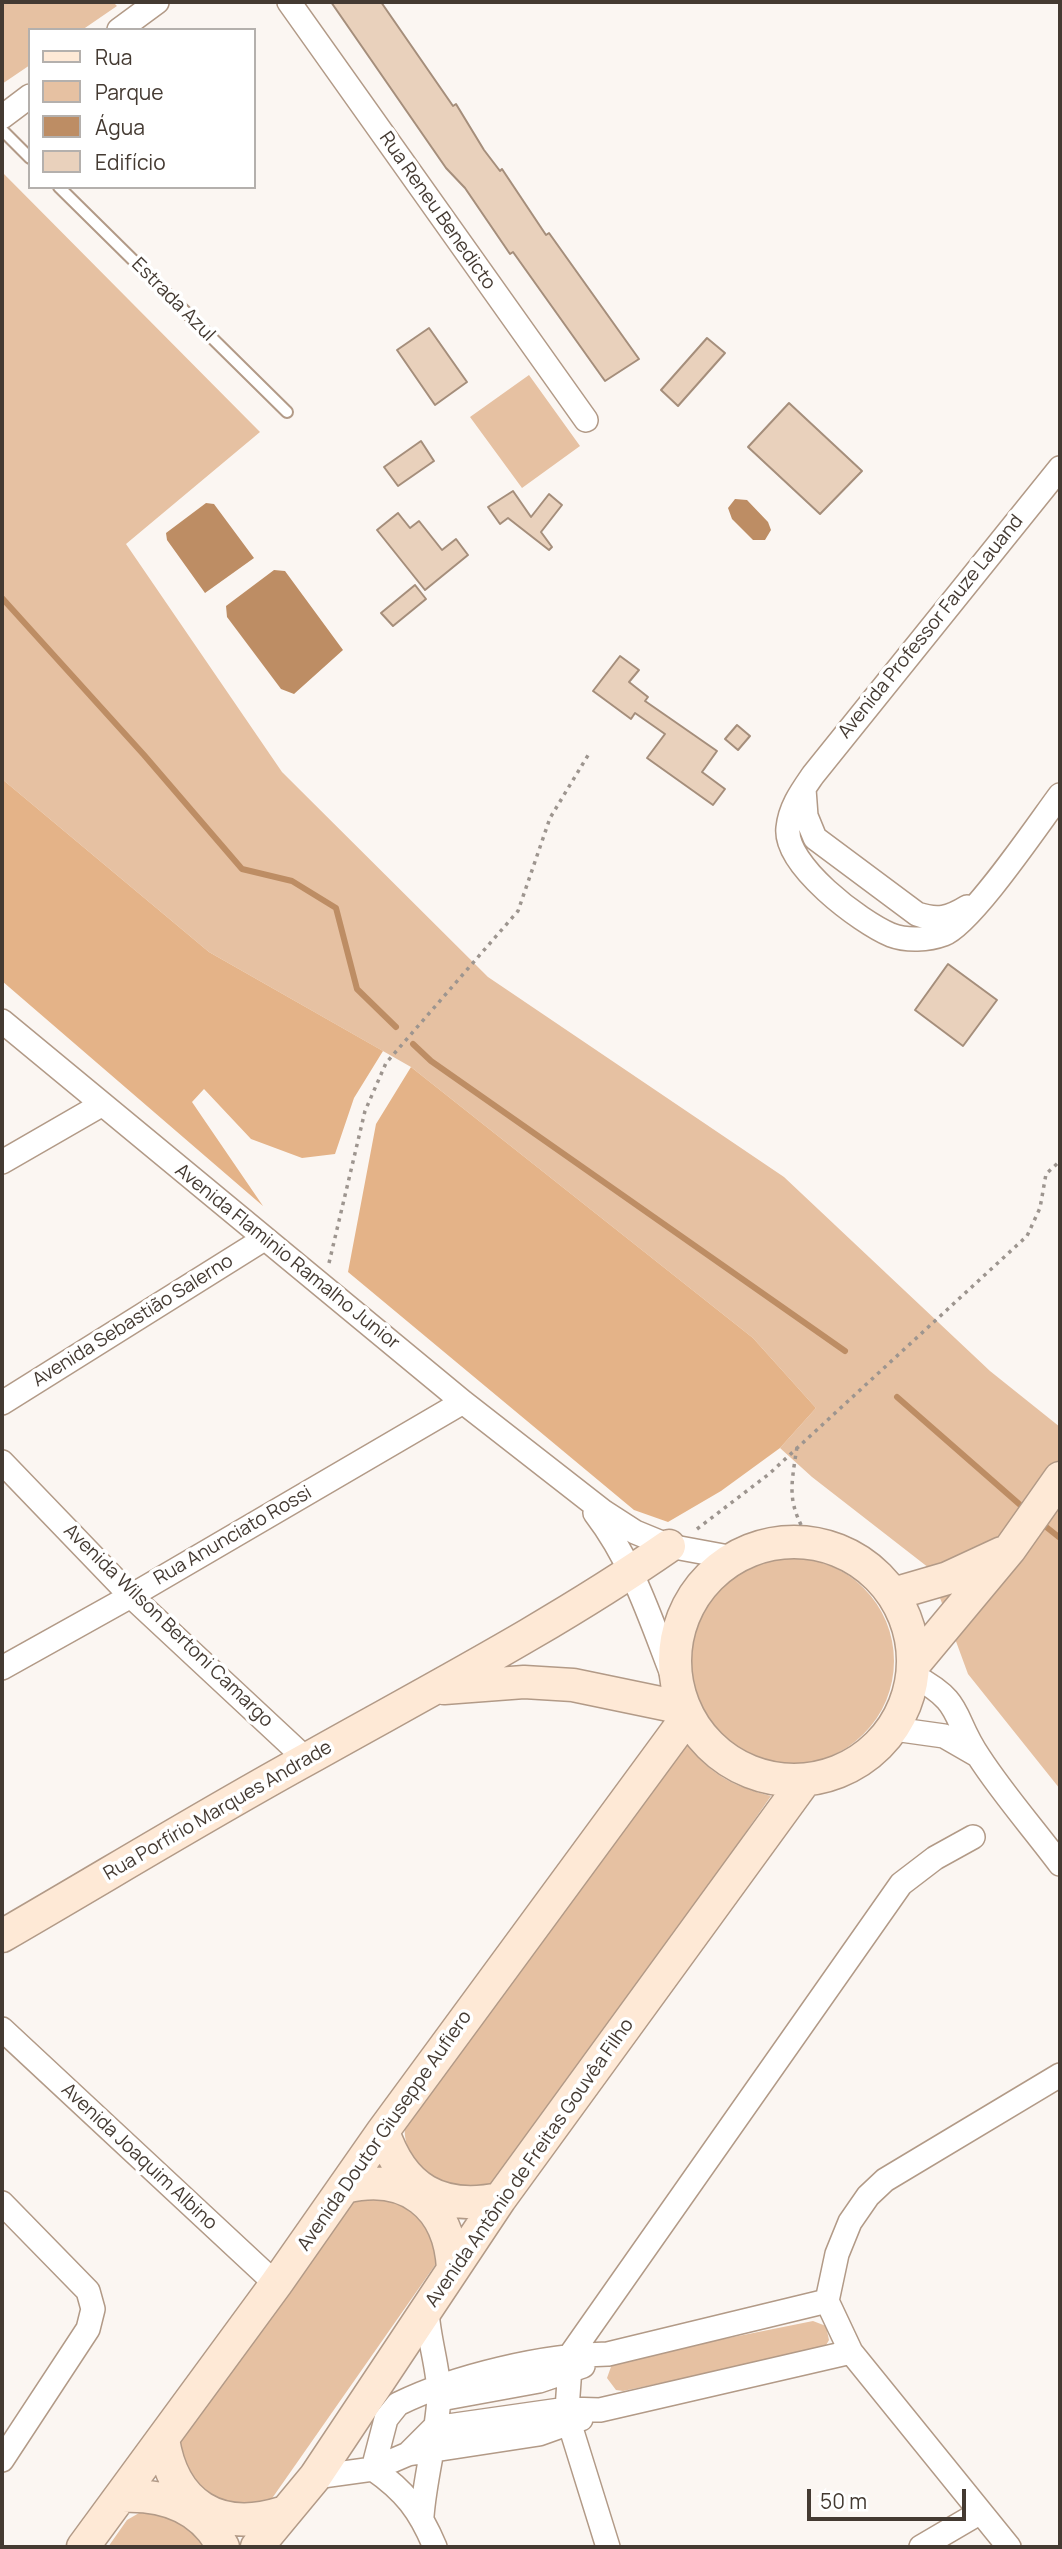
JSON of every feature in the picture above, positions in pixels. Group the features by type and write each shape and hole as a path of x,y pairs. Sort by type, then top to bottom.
{"street":[{"path":"122,28 156,2"},
{"name":"Rua Reneu Benedicto","path":"289,2 586,420"},
{"path":"2,117 28,98"},
{"name":"Avenida Professor Fauze Lauand","path":"981,898 946,934 913,940 891,935 816,882 800,866 791,847 787,829 793,807 804,788 891,675 1060,468"},
{"path":"804,788 806,816 816,838 917,914 932,919 949,918 981,898 1060,795"},
{"name":"Avenida Flaminio Ramalho Junior","path":"2,1021 100,1105 325,1286 463,1402 614,1519 669,1546 734,1558"},
{"path":"2,1162 100,1105"},
{"name":"Avenida Sebastião Salerno","path":"2,1403 264,1239"},
{"name":"Rua Anunciato Rossi","path":"2,1668 131,1596 463,1402"},
{"name":"Avenida Wilson Bertoni Camargo","path":"2,1462 131,1596 306,1759"},
{"path":"914,1669 1012,1545 1053,1487"},
{"name":"Avenida Flaminio Ramalho Junior","path":"576,1488 613,1537 648,1605 683,1703"},
{"path":"785,1543 811,1543 848,1555 873,1572 893,1594 909,1627 914,1669 907,1703 894,1729 870,1755 839,1772 805,1780 769,1778 736,1766 708,1744 683,1703 676,1649 685,1613 697,1591 714,1573 734,1558 758,1548 785,1543"},
{"path":"893,1594 948,1578 1012,1545"},
{"name":"Rua Porfírio Marques Andrade","path":"2,1936 306,1759 436,1689 631,1573 669,1546"},
{"path":"914,1669 939,1689 955,1708 977,1755 1060,1864"},
{"name":"Rua Porfírio Marques Andrade","path":"436,1689 524,1682 573,1685 683,1703"},
{"name":"Avenida Doutor Giuseppe Aufiero","path":"83,2547 276,2284 683,1703"},
{"path":"894,1729 944,1736 977,1755"},
{"name":"Avenida Antônio de Freitas Gouvêa Filho","path":"257,2547 282,2513 315,2477 500,2199 805,1780"},
{"path":"315,2477 373,2469 419,2452 539,2434 901,1884 935,1858 973,1837"},
{"name":"Avenida Joaquim Albino","path":"2,2029 276,2284"},
{"path":"1009,2547 850,2352 827,2301 837,2254 850,2222 868,2196 885,2179 1060,2075"},
{"path":"383,2131 390,2155 405,2176 425,2192 449,2201 475,2204 500,2199"},
{"path":"345,2186 365,2182 384,2183 422,2198 447,2229 453,2269"},
{"path":"2,2203 88,2291 93,2309 88,2329 2,2460"},
{"path":"434,2428 570,2390 608,2354 827,2301"},
{"path":"422,2516 419,2452 434,2428 427,2311"},
{"path":"373,2469 386,2419 398,2404 519,2365 570,2390 600,2410 850,2352"},
{"path":"570,2390 608,2547"},
{"path":"163,2439 167,2462 177,2484 192,2501 212,2514 236,2521 260,2520 282,2513"},
{"path":"373,2469 394,2484 422,2516 435,2547"},
{"path":"122,2496 144,2495 187,2508 204,2521 223,2547"},
{"path":"921,2547 979,2513"}],"lane":[{"path":"2,130 28,156"},
{"name":"Estrada Azul","path":"62,189 288,412"}],"path":[{"path":"325,1286 365,1111 387,1063 518,911 550,818 590,752"},
{"path":"669,1546 703,1525 797,1447 1027,1236 1040,1208 1046,1174 1060,1161"},
{"path":"797,1447 790,1494 797,1521 811,1543"}],"green space":[{"path":"2,2 113,2 117,6 85,28 28,28 28,66 2,84"},
{"path":"2,172 260,432 126,544 282,772 488,977 784,1177 990,1371 1060,1427 1060,1789 968,1674 929,1568 812,1477 780,1448 816,1408 753,1338 411,1067 209,952 2,779"},
{"path":"529,375 580,446 522,488 470,417"},
{"path":"791,1558 831,1566 864,1588 886,1621 894,1661 886,1701 864,1734 831,1756 791,1764 751,1756 718,1734 696,1701 688,1661 696,1621 718,1588 751,1566"},
{"path":"680,1736 709,1768 719,1775 741,1787 771,1796 499,2187 457,2196 427,2174 412,2157 407,2147 405,2122"},
{"path":"376,2188 433,2225 440,2258 266,2507 243,2517 182,2480 175,2444 346,2198"},
{"path":"813,2321 826,2326 829,2340 825,2347 819,2350 623,2391 616,2390 607,2378 612,2364 619,2360"},
{"path":"146,2509 167,2512 213,2547 108,2547 127,2520"}],"shaded area":[{"path":"2,779 209,952 383,1051 354,1098 335,1154 302,1158 251,1139 204,1089 192,1102 263,1206 2,981"},
{"path":"411,1067 753,1338 816,1408 780,1448 721,1491 668,1522 634,1510 348,1272 376,1124"}],"water":[{"path":"735,499 747,500 768,522 771,530 765,540 753,540 732,519 728,508"},
{"path":"206,503 214,504 254,558 205,593 167,540 166,533"},
{"path":"274,570 285,571 343,650 294,694 281,689 227,617 226,606"}],"building":[{"path":"331,2 381,2 453,106 456,104 484,150 500,171 502,169 546,235 549,233 639,359 605,381 513,252 510,254 465,188 446,168"},
{"path":"429,328 467,382 435,405 397,350"},
{"path":"707,338 725,353 678,406 661,390"},
{"path":"789,403 862,471 820,514 748,447"},
{"path":"421,441 434,461 398,486 384,467"},
{"path":"513,491 531,517 549,494 562,505 541,532 552,547 549,550 508,518 500,524 488,507"},
{"path":"398,513 410,528 419,521 442,550 456,539 468,555 425,590 377,530"},
{"path":"415,585 426,599 393,626 381,613"},
{"path":"620,656 639,670 629,682 648,697 645,701 717,751 702,772 725,789 713,805 647,758 665,734 635,713 631,719 593,691"},
{"path":"737,725 750,736 738,750 725,739"},
{"path":"948,964 997,1000 963,1046 915,1010"}],"waterway":[{"path":"2,598 144,755 242,869 292,881 336,908 357,989 396,1027"},
{"path":"413,1044 431,1061 845,1351"},
{"path":"897,1397 1026,1510"},
{"path":"1040,1522 1060,1538"}]}
